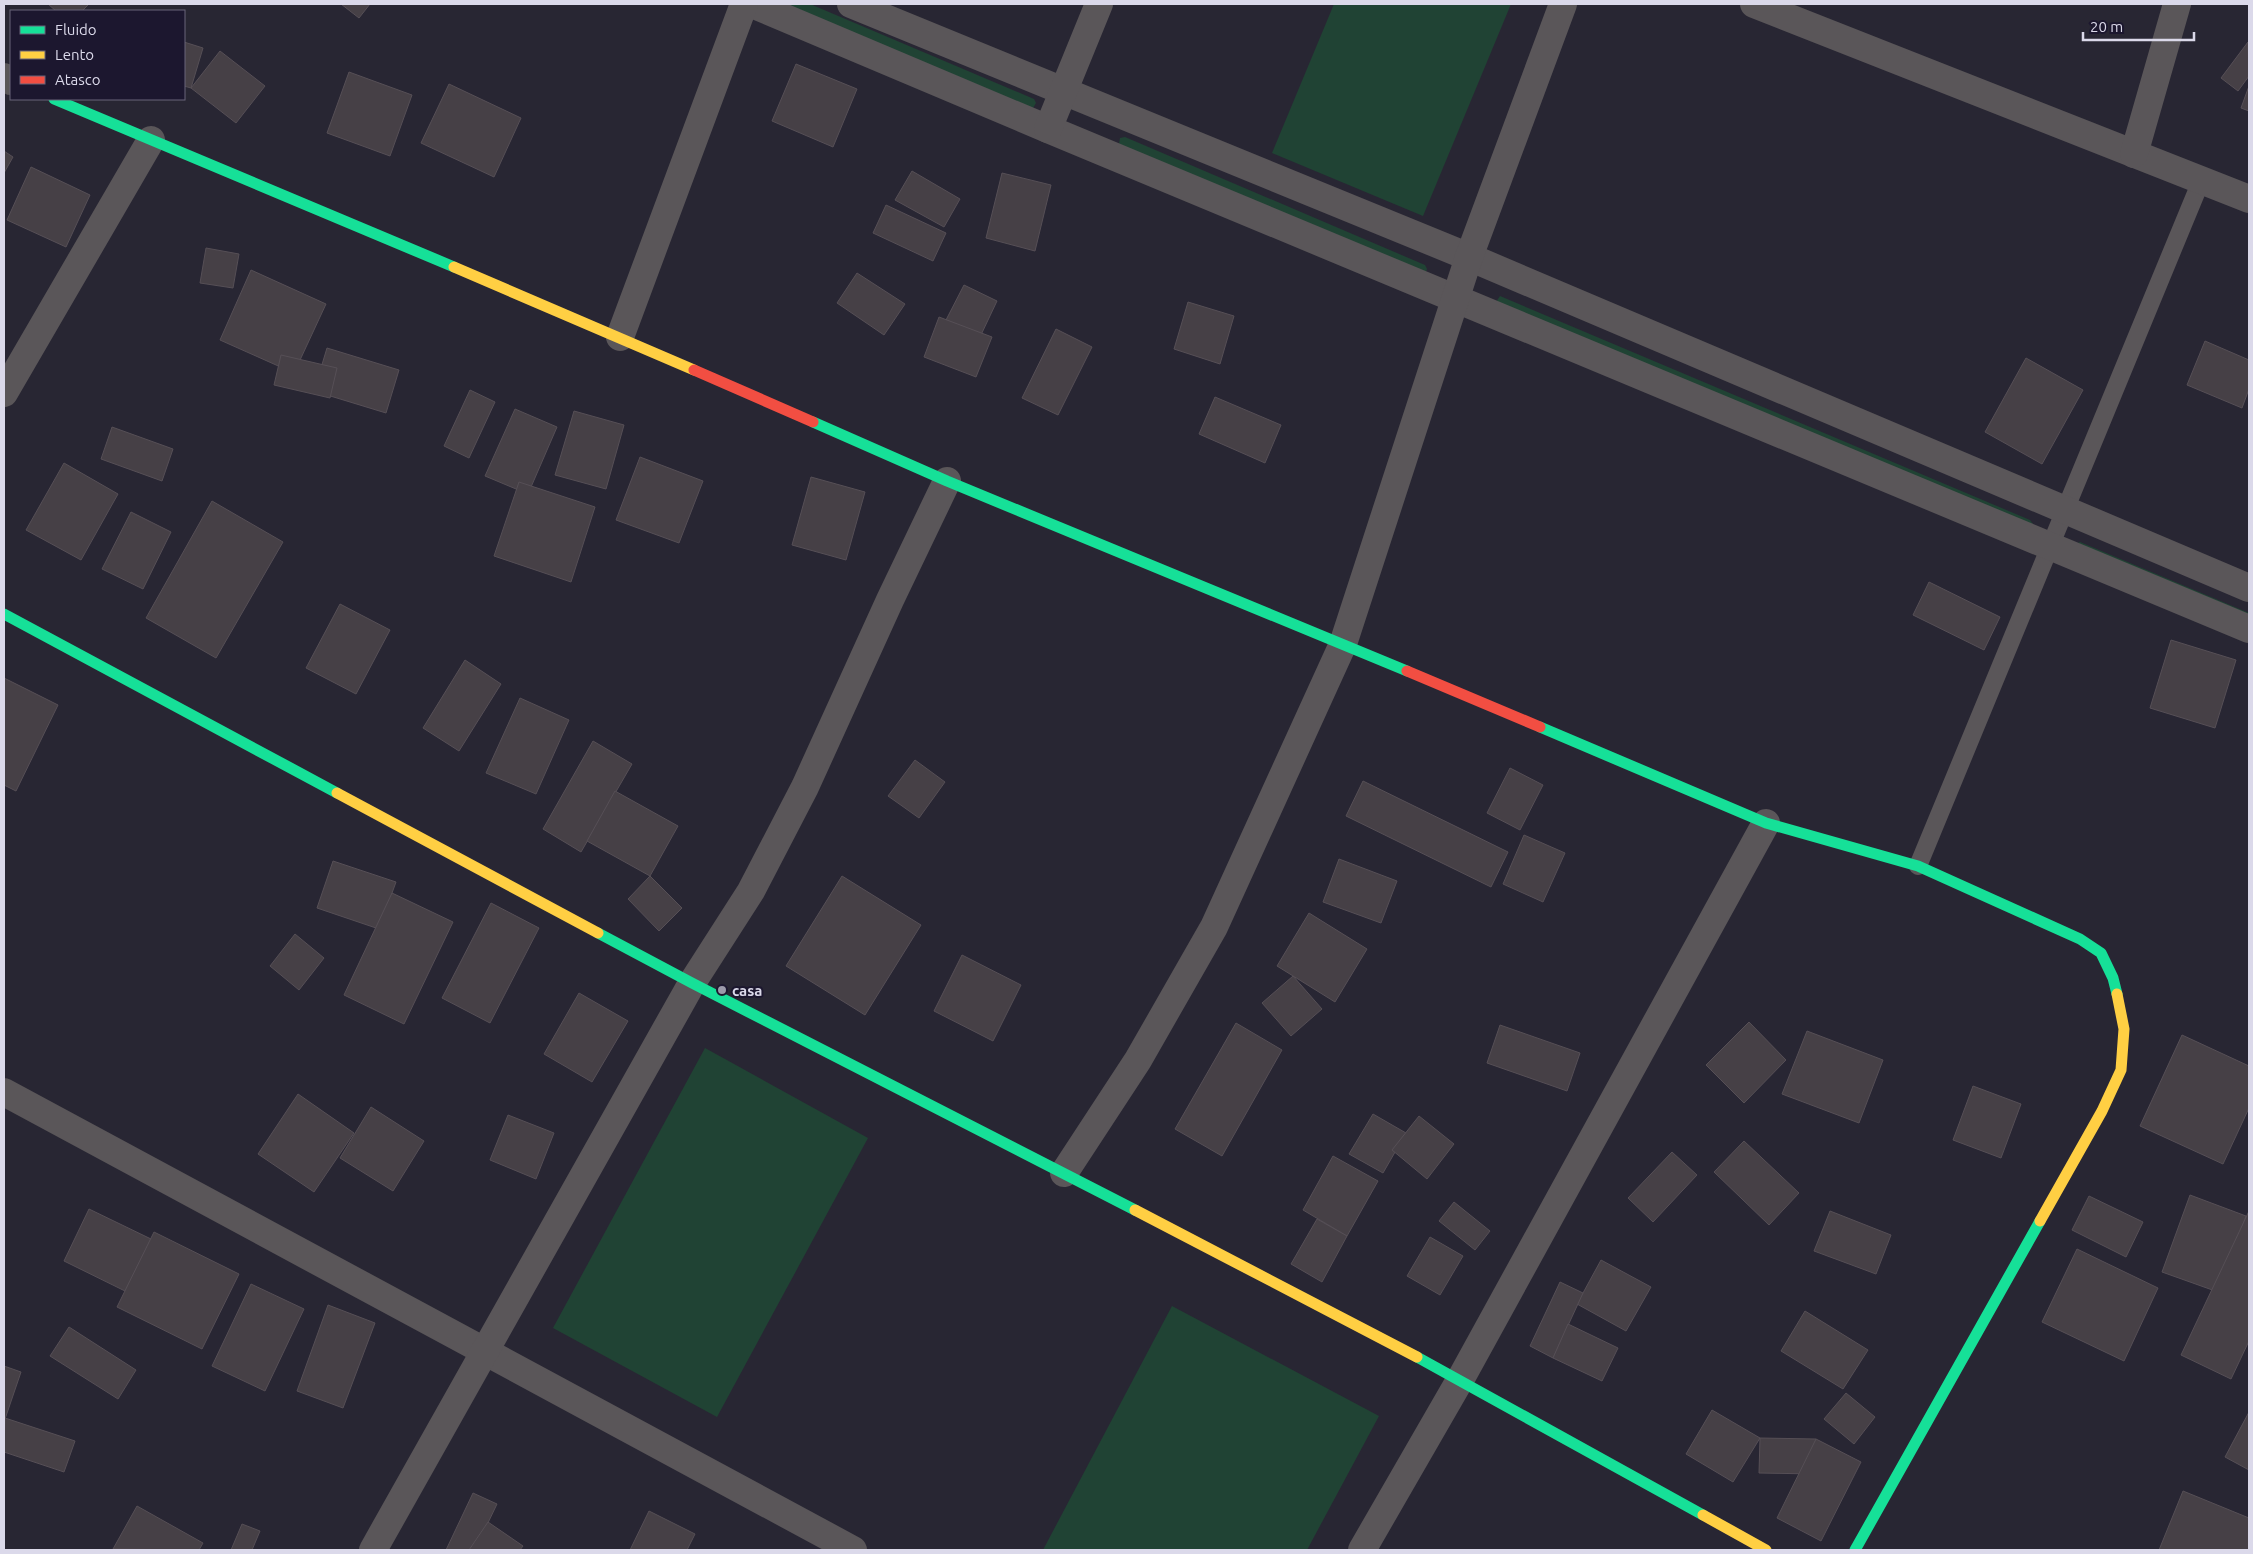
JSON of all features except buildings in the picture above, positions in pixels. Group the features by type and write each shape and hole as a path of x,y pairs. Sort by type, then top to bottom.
{"street":[{"path":"620,337 744,4"},
{"path":"752,4 2249,629"},
{"path":"852,4 1469,257 2249,588"},
{"path":"1048,129 1099,4"},
{"path":"1064,1174 1138,1060 1214,928 1343,644 1469,257 1563,4"},
{"path":"1754,4 2249,199"},
{"path":"2134,154 2177,4"},
{"path":"56,100 620,337 947,481 1343,644 1766,823 1918,866 2080,939 2101,953 2113,978 2124,1029 2121,1070 2102,1111 1855,1550"},
{"path":"4,393 151,140"},
{"path":"373,1550 692,983 750,891 805,787 890,600 947,481"},
{"path":"4,614 692,983 1460,1380 1766,1550"},
{"path":"1362,1550 1460,1380 1766,823"},
{"path":"4,1092 853,1550"}],"lane":[{"path":"1918,866 2201,181"}],"green space":[{"path":"785,4 810,4 1034,99 1036,103 1033,108 1030,107"},
{"path":"1334,4 1511,4 1423,216 1272,153"},
{"path":"1125,137 1425,265 1426,272 1119,144 1120,138"},
{"path":"1500,296 2030,520 2033,524 2031,528 1496,302"},
{"path":"2080,542 2249,613 2249,623 2078,543"},
{"path":"705,1048 868,1138 717,1417 553,1328"},
{"path":"1172,1306 1379,1416 1307,1550 1043,1550"}],"traffic: fast":[{"path":"56,100 454,267"},
{"path":"813,422 947,481 1407,671"},
{"path":"4,614 337,793"},
{"path":"1540,727 1766,823 1918,866 2080,939 2101,953 2113,978 2117,994"},
{"path":"598,933 1135,1210"},
{"path":"1855,1550 2040,1221"},
{"path":"1417,1357 1703,1515"}],"traffic: slow":[{"path":"454,267 694,370"},
{"path":"337,793 598,933"},
{"path":"2040,1221 2102,1111 2121,1070 2124,1029 2117,994"},
{"path":"1135,1210 1417,1357"},
{"path":"1703,1515 1766,1550"}],"traffic: jam":[{"path":"694,370 813,422"},
{"path":"1407,671 1540,727"}],"place":[{"name":"casa","path":"722,990"}]}
